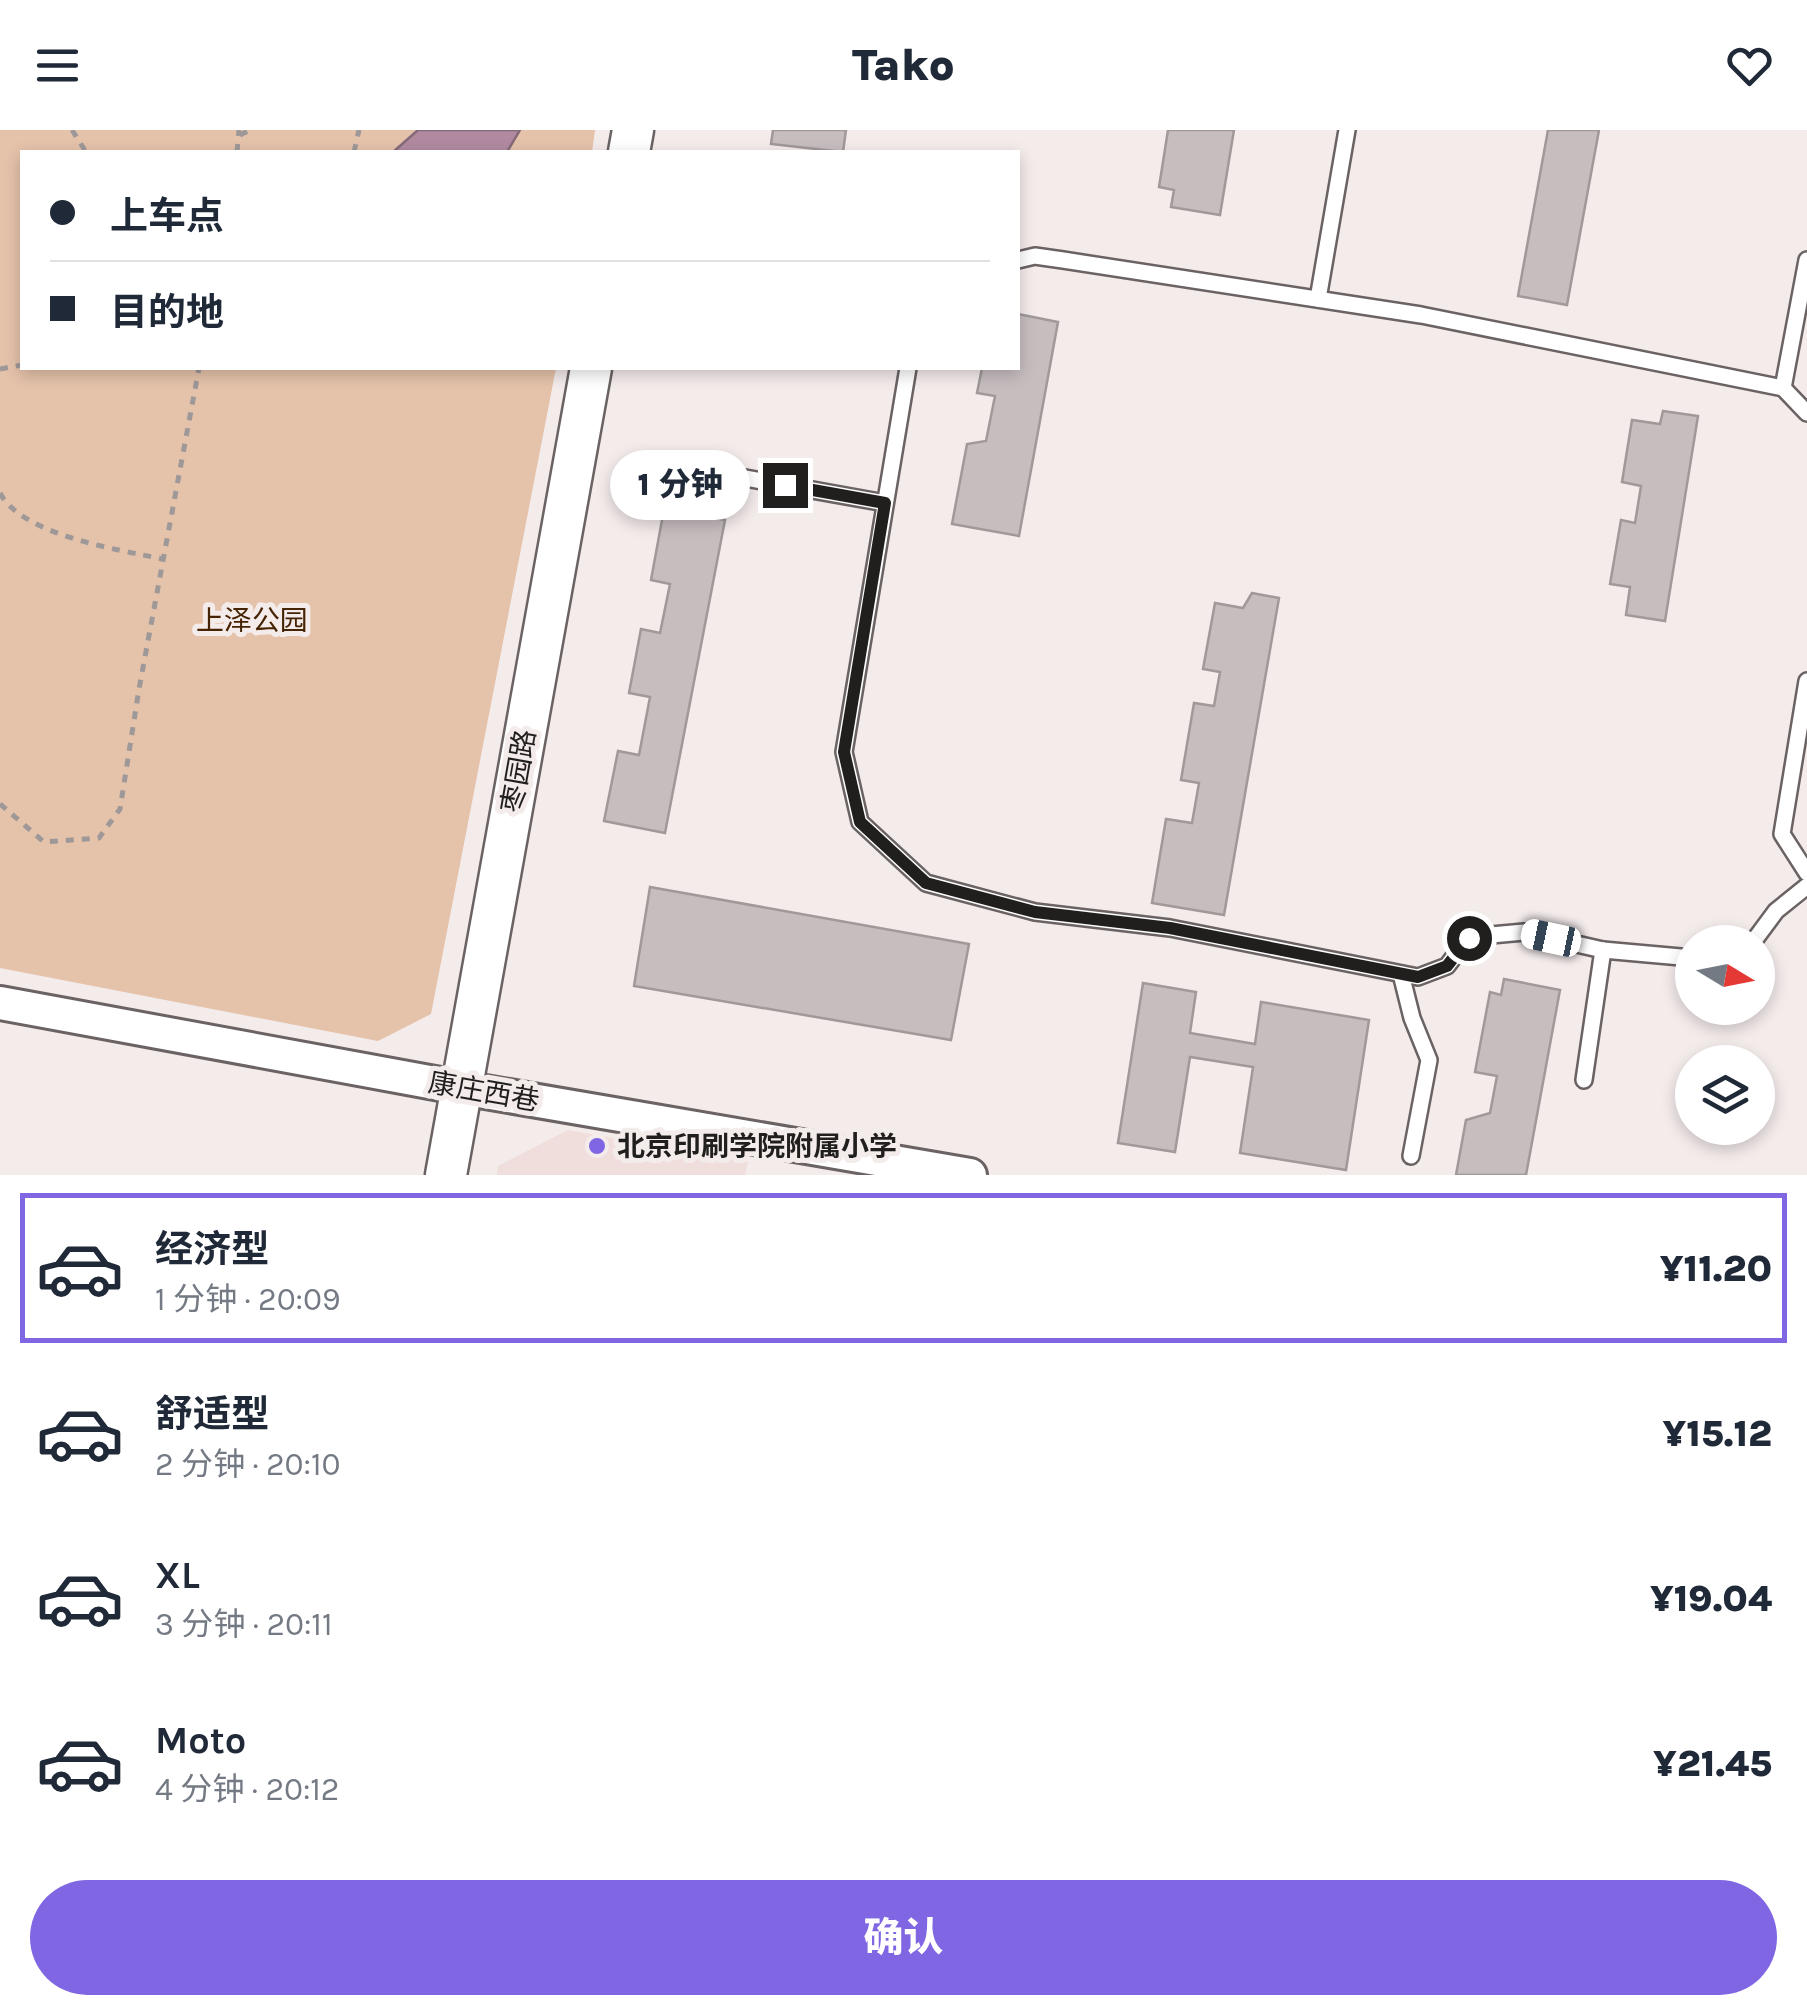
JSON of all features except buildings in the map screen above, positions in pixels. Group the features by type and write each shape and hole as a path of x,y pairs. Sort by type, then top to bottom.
{"street":[{"name":"枣园路","path":"446,1175 591,370"},
{"name":"康庄西巷","path":"0,1003 462,1088 970,1175"}],"lane":[{"path":"1318,299 1347,130"},
{"path":"1020,260 1035,256 1064,260 1420,315 1783,388 1807,413"},
{"path":"1783,388 1807,260"},
{"path":"908,370 844,752 860,822 926,883 1035,912 1170,928 1418,977 1447,966 1469,938 1524,932 1603,950 1675,956"},
{"path":"684,466 885,503"},
{"path":"1807,681 1782,834 1807,874"},
{"path":"1766,925 1807,886"},
{"path":"1584,1080 1603,950"},
{"path":"1400,974 1429,1060 1411,1156"}],"path":[{"path":"240,132 250,130"},
{"path":"0,804 44,842 99,838 120,809 199,370"},
{"path":"0,493 7,506 71,540 164,558"}],"shaded area":[{"path":"418,130 520,130 508,150 395,150"},
{"name":"北京印刷学院附属小学","path":"568,1130 748,1162 745,1175 497,1175 498,1166"}],"green space":[{"name":"上泽公园","path":"0,130 595,130 592,150 20,150 20,370 556,370 431,1014 378,1041 0,968"}],"place":[{"name":"北京印刷学院附属小学","path":"597,1146"}],"route":[{"path":"785,485 885,503 844,752 860,822 926,883 1035,912 1170,928 1418,977 1447,966 1469,938"}]}
